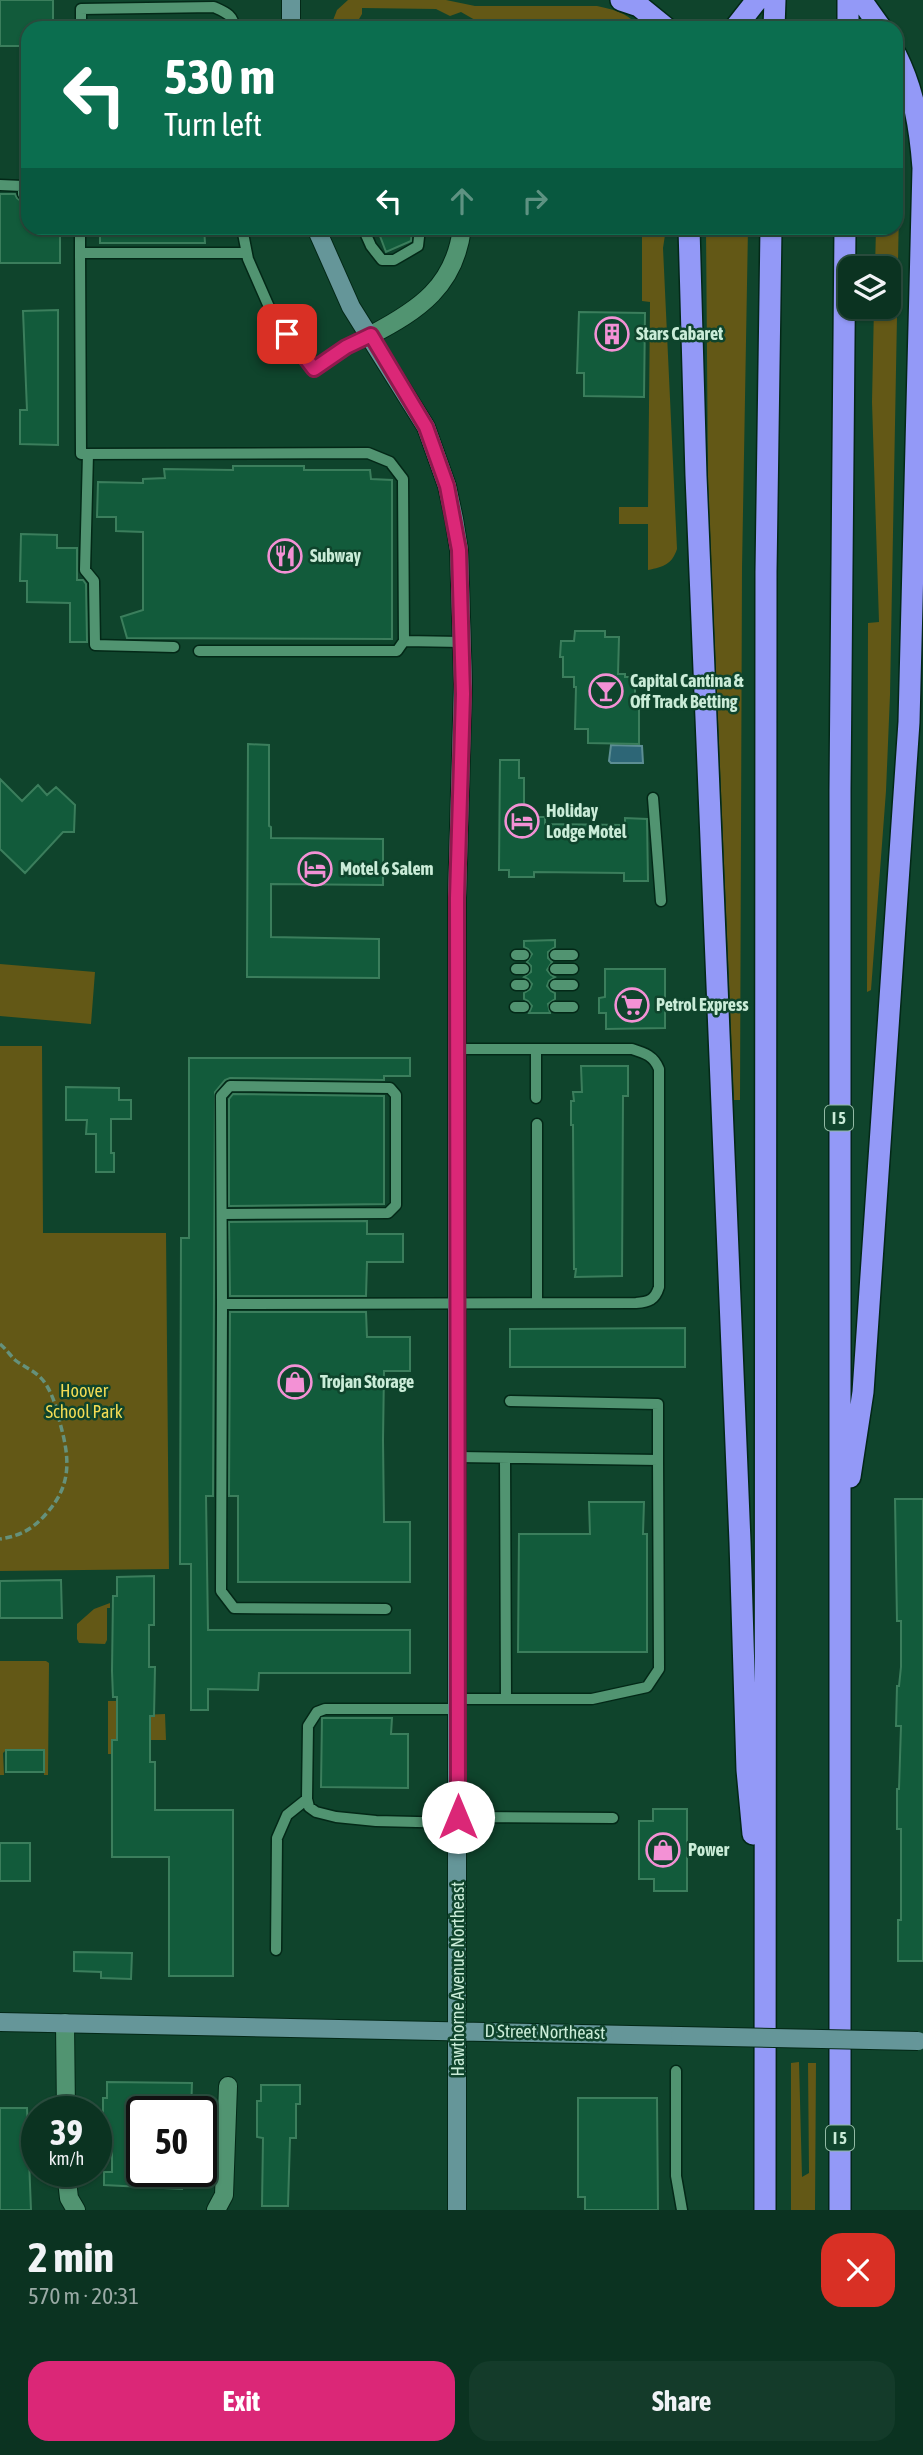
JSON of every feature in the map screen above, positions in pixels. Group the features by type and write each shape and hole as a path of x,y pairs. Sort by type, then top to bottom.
{"highway":[{"path":"621,0 639,6 657,21"},
{"path":"740,21 757,0"},
{"path":"775,0 775,21"},
{"path":"848,0 848,21"},
{"path":"861,0 876,21"},
{"path":"839,1546 863,1392 904,803 912,629 923,169 920,132 912,94 903,72"},
{"path":"690,235 696,476 740,1529 747,1770 766,1960"},
{"path":"765,2210 766,572 771,235"},
{"name":"I 5","path":"839,2210 840,790 845,235"}],"main road":[{"path":"291,0 291,21"},
{"name":"Hawthorne Avenue Northeast","path":"319,235 351,307 371,335 426,427 447,486 459,550 462,642 457,898 457,2210"},
{"name":"D Street Northeast","path":"0,2022 920,2041"}],"street":[{"path":"371,335 401,320 437,290 455,260 460,235"},
{"path":"65,2023 66,2096"},
{"path":"216,2210 225,2195 228,2086"},
{"path":"68,2187 69,2199 76,2210"}],"lane":[{"path":"81,21 81,9 214,8 228,13 234,21"},
{"path":"0,185 21,186"},
{"path":"80,235 81,454 368,453 390,462 403,479 404,642 397,652 199,651"},
{"path":"243,235 246,253 273,316 314,369 346,347 371,335"},
{"path":"366,235 382,260 394,260 418,246 419,235"},
{"path":"80,253 246,253"},
{"path":"88,454 85,570 94,581 95,645 174,647"},
{"path":"404,642 462,642"},
{"path":"653,798 660,901"},
{"path":"555,955 573,955"},
{"path":"555,968 573,968"},
{"path":"555,985 573,985"},
{"path":"555,1007 573,1007"},
{"path":"222,1304 636,1303 649,1301 656,1296 659,1287 659,1069 655,1060 632,1049 458,1049"},
{"path":"536,1049 536,1098"},
{"path":"222,1214 388,1213 396,1205 396,1096 390,1088 230,1086 221,1096 221,1591 234,1608 386,1609"},
{"path":"537,1124 537,1303"},
{"path":"510,1401 658,1404 659,1669 647,1687 592,1699 506,1699 458,1704 325,1709 317,1712 308,1726 307,1799 309,1807 316,1812 376,1821 613,1818"},
{"path":"458,1457 658,1460"},
{"path":"505,1458 506,1699"},
{"path":"276,1950 277,1838 287,1815 307,1799"},
{"path":"676,2071 676,2176 682,2210"}],"path":[{"path":"0,1344 44,1381 55,1402 68,1458 62,1494 50,1510 28,1531 0,1539"}],"green space":[{"path":"348,0 446,0 475,6 597,6 621,13 633,21 475,20 461,12 450,16 436,9 362,8 358,21 333,21 337,10"},
{"path":"642,235 665,235 663,248 677,549 667,564 648,570 648,524 619,524 619,507 648,507 650,302 642,301"},
{"path":"706,235 748,235 742,568 740,1100 734,1100 708,483"},
{"path":"876,235 899,235 898,256 875,256"},
{"path":"874,319 897,319 886,791 871,990 867,992 868,623 879,622 872,402"},
{"path":"0,964 95,972 91,1024 0,1016"},
{"name":"Hoover School Park","path":"0,1046 42,1046 43,1233 166,1233 169,1569 0,1571"},
{"path":"110,1603 110,1608 107,1608 105,1644 79,1643 77,1624 94,1609"},
{"path":"0,1661 49,1663 48,1775 44,1775 43,1750 6,1750 3,1753 4,1775 0,1775"},
{"path":"108,1701 117,1701 117,1716 165,1714 166,1740 112,1740 112,1754 108,1754"},
{"path":"799,2062 802,2177 809,2173 808,2063 816,2063 815,2210 791,2210 791,2063"}],"water":[{"path":"611,745 642,746 643,763 611,763"}],"building":[{"path":"0,0 53,0 53,21 21,21 21,46 0,46"},
{"path":"0,194 15,194 21,201 21,235 60,235 60,263 0,263"},
{"path":"100,235 204,235 205,243 100,243"},
{"path":"380,235 411,235 411,241 386,252"},
{"path":"58,310 58,445 20,444 20,410 27,410 23,311"},
{"name":"Stars Cabaret","path":"579,312 645,313 644,397 584,396 584,373 577,373"},
{"path":"233,466 370,470 371,479 392,480 392,639 127,638 121,617 143,610 143,532 116,531 116,517 97,517 98,482 143,483 143,479 165,478 164,469 233,470"},
{"path":"21,534 57,535 57,548 77,548 77,580 83,580 86,584 87,642 70,642 70,603 27,602 27,581 20,581"},
{"name":"Capital Cantina & Off Track Betting","path":"575,631 605,631 605,637 619,637 618,674 635,677 635,695 639,706 639,744 588,743 588,729 575,729 574,677 563,677 563,657 560,657 561,641 574,641"},
{"name":"Motel 6 Salem","path":"248,744 269,745 271,838 383,839 383,885 271,884 271,937 379,939 379,978 247,977"},
{"name":"Holiday Lodge Motel","path":"500,760 519,760 519,778 524,778 524,817 545,817 545,824 625,825 625,818 647,819 648,881 624,881 624,873 534,872 534,877 509,877 509,870 499,870"},
{"path":"0,779 22,801 38,785 47,795 56,787 75,805 74,832 63,832 25,873 0,849"},
{"path":"555,940 555,947 548,952 548,958 552,962 547,970 555,977 547,986 555,993 555,999 548,1004 550,1013 529,1013 532,1006 524,999 524,993 532,984 524,977 531,972 531,966 527,962 532,954 524,947 524,941"},
{"name":"Petrol Express","path":"605,969 665,969 665,1028 606,1029 606,1013 599,1013 599,998 605,997"},
{"path":"189,1058 410,1058 410,1076 384,1076 384,1080 230,1078 215,1092 213,1496 206,1496 208,1630 410,1630 410,1673 259,1673 258,1690 208,1689 208,1710 191,1710 191,1564 180,1564 181,1238 189,1238"},
{"path":"581,1066 628,1066 628,1096 623,1096 622,1276 575,1277 571,1101 574,1101 573,1092 582,1092"},
{"path":"66,1087 119,1088 119,1100 131,1100 131,1119 111,1119 114,1172 96,1172 96,1134 86,1134 87,1120 66,1120"},
{"path":"233,1094 384,1096 384,1204 229,1206 229,1099"},
{"path":"367,1221 367,1234 403,1234 403,1262 367,1262 366,1296 230,1296 229,1222"},
{"path":"230,1312 366,1312 367,1337 410,1337 410,1371 384,1371 383,1440 384,1522 410,1522 410,1582 238,1582 238,1496 229,1496"},
{"path":"685,1328 685,1367 510,1367 510,1329"},
{"path":"895,1499 923,1499 923,1961 898,1961 901,1829 897,1829 897,1789 901,1726 896,1726 897,1686 901,1667 901,1621 897,1621"},
{"path":"589,1502 644,1502 643,1534 647,1534 647,1652 518,1652 519,1534 590,1534"},
{"path":"154,1576 154,1625 149,1625 149,1667 155,1667 154,1716 150,1716 150,1762 155,1762 155,1810 233,1810 233,1976 169,1976 169,1857 112,1857 112,1740 117,1740 117,1697 113,1697 112,1671 113,1596 117,1596 117,1577"},
{"path":"61,1580 62,1618 0,1618 0,1581"},
{"path":"322,1718 392,1718 391,1734 408,1734 408,1788 321,1787"},
{"path":"6,1750 44,1750 44,1772 6,1772"},
{"name":"Power","path":"653,1809 687,1809 687,1891 654,1891 654,1879 639,1879 639,1821 653,1821"},
{"path":"0,1843 30,1843 30,1881 0,1881"},
{"path":"74,1952 132,1953 131,1979 101,1978 101,1972 74,1971"},
{"path":"107,2082 192,2083 192,2096 126,2096 126,2186 112,2185 112,2096 107,2096"},
{"path":"261,2085 300,2085 300,2104 296,2104 296,2138 290,2138 288,2206 262,2206 263,2138 257,2137 257,2101 261,2101"},
{"path":"578,2098 657,2098 658,2210 585,2210 585,2197 578,2197"},
{"path":"0,2108 21,2108 21,2187 30,2187 31,2210 0,2210"},
{"path":"143,2187 182,2187 182,2189"}],"place":[{"name":"Stars Cabaret","path":"612,334"},
{"name":"Subway","path":"285,556"},
{"name":"Capital Cantina & Off Track Betting","path":"606,691"},
{"name":"Holiday Lodge Motel","path":"522,821"},
{"name":"Motel 6 Salem","path":"315,869"},
{"name":"Petrol Express","path":"632,1005"},
{"name":"Trojan Storage","path":"295,1382"},
{"name":"Power","path":"663,1850"}],"route":[{"path":"287,334 314,369 346,347 371,335 426,427 447,486 459,550 463,694 457,898 458,1817"}]}
